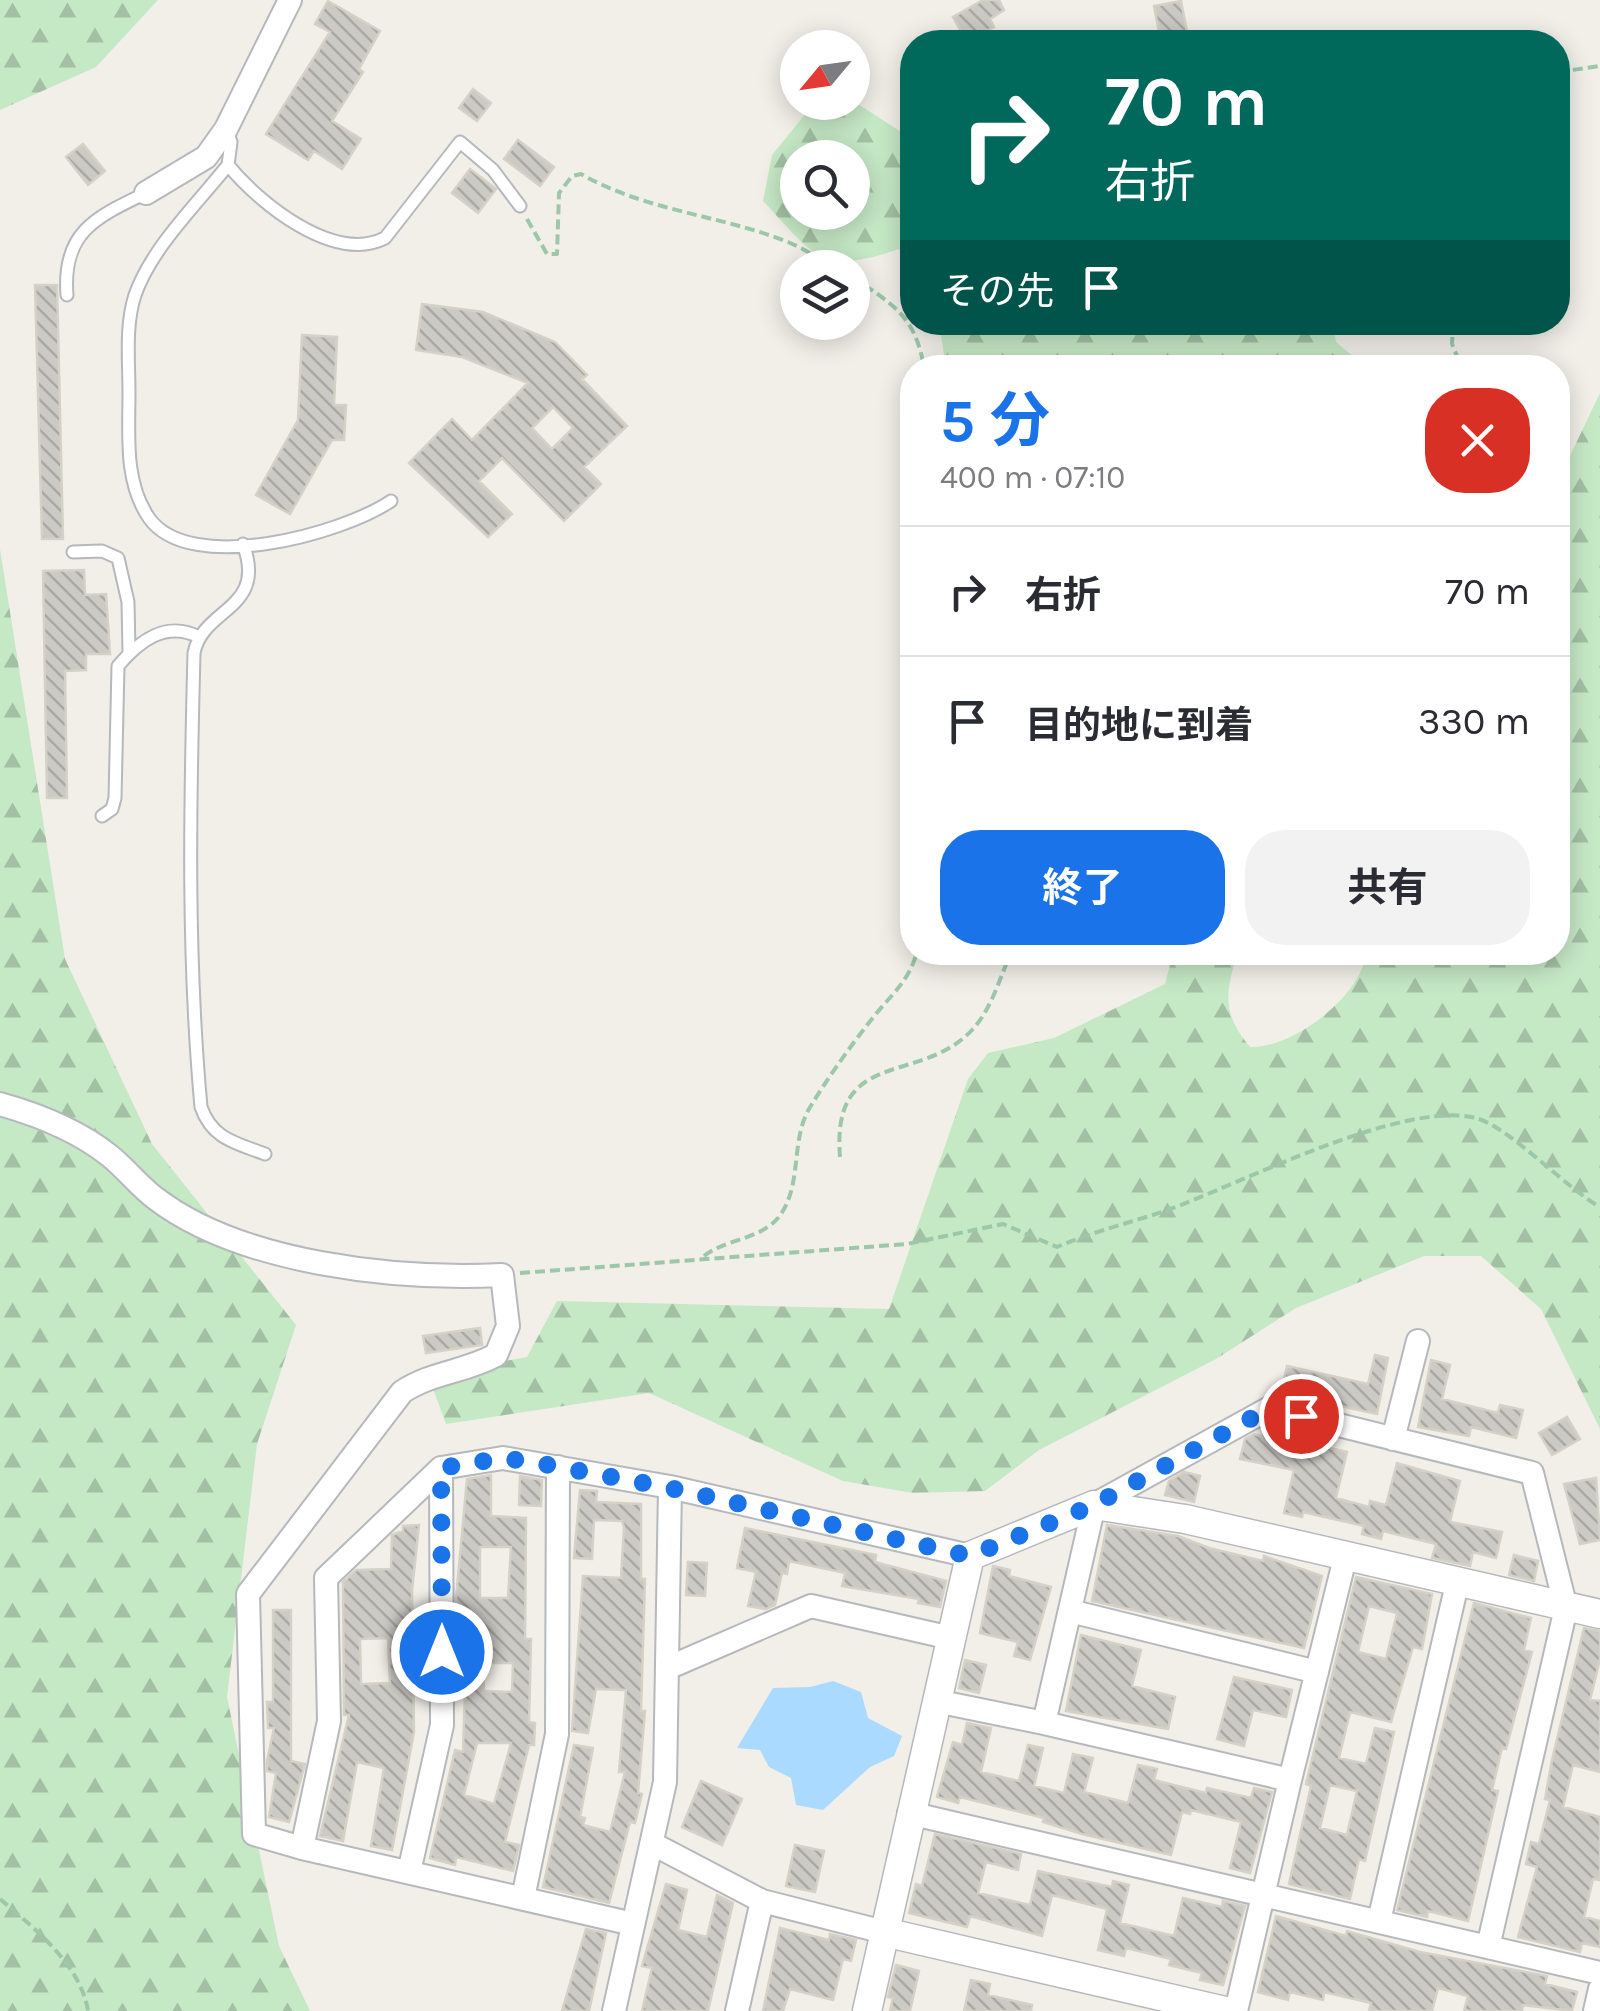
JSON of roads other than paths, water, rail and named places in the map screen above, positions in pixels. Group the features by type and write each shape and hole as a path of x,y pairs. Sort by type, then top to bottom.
{"street":[{"path":"146,193 206,157 226,128 290,0"},
{"path":"0,1104 70,1129 105,1152 156,1199 232,1240 274,1255 416,1272 502,1275 508,1326 496,1355 479,1364 426,1376 402,1392 248,1594 254,1834 633,1924"},
{"path":"1393,1440 1418,1341"},
{"path":"302,1848 329,1721 326,1578 441,1468 503,1458 558,1466 970,1556 1094,1505 1270,1408 1532,1472 1566,1608 1488,1947"},
{"path":"523,1898 557,1734 558,1466"},
{"path":"408,1872 442,1725 441,1468"},
{"path":"614,2011 665,1782 670,1667 670,1488"},
{"path":"1094,1505 1185,1519 1600,1614"},
{"path":"1044,1723 1094,1505"},
{"path":"866,2011 970,1556"},
{"path":"1236,2011 1344,1558"},
{"path":"1378,1921 1457,1584"},
{"path":"670,1667 812,1606 952,1638"},
{"path":"1070,1611 1317,1672"},
{"path":"936,1701 1290,1780"},
{"path":"910,1813 1600,1974"},
{"path":"654,1844 762,1901 1226,2011"},
{"path":"738,2011 762,1901"},
{"path":"1595,2011 1600,1988"}],"lane":[{"path":"226,128 231,142 228,165 160,252 135,296 129,319 128,447 139,499 163,534 189,544 243,544 336,530 390,501"},
{"path":"228,165 243,183 298,224 353,245 385,238 460,142 494,170 520,206"},
{"path":"67,295 70,261 84,227 146,193"},
{"path":"243,544 250,571 246,586 233,609 199,637 188,876 190,988 201,1108 214,1134 265,1154"},
{"path":"72,552 102,551 118,558 126,585 129,654"},
{"path":"102,816 112,810 116,798 114,690 118,666 166,630 199,637"}],"water":[{"path":"833,1681 861,1692 868,1718 902,1736 894,1756 870,1767 823,1810 796,1805 791,1778 769,1767 760,1750 737,1748 773,1688 810,1687"}]}
